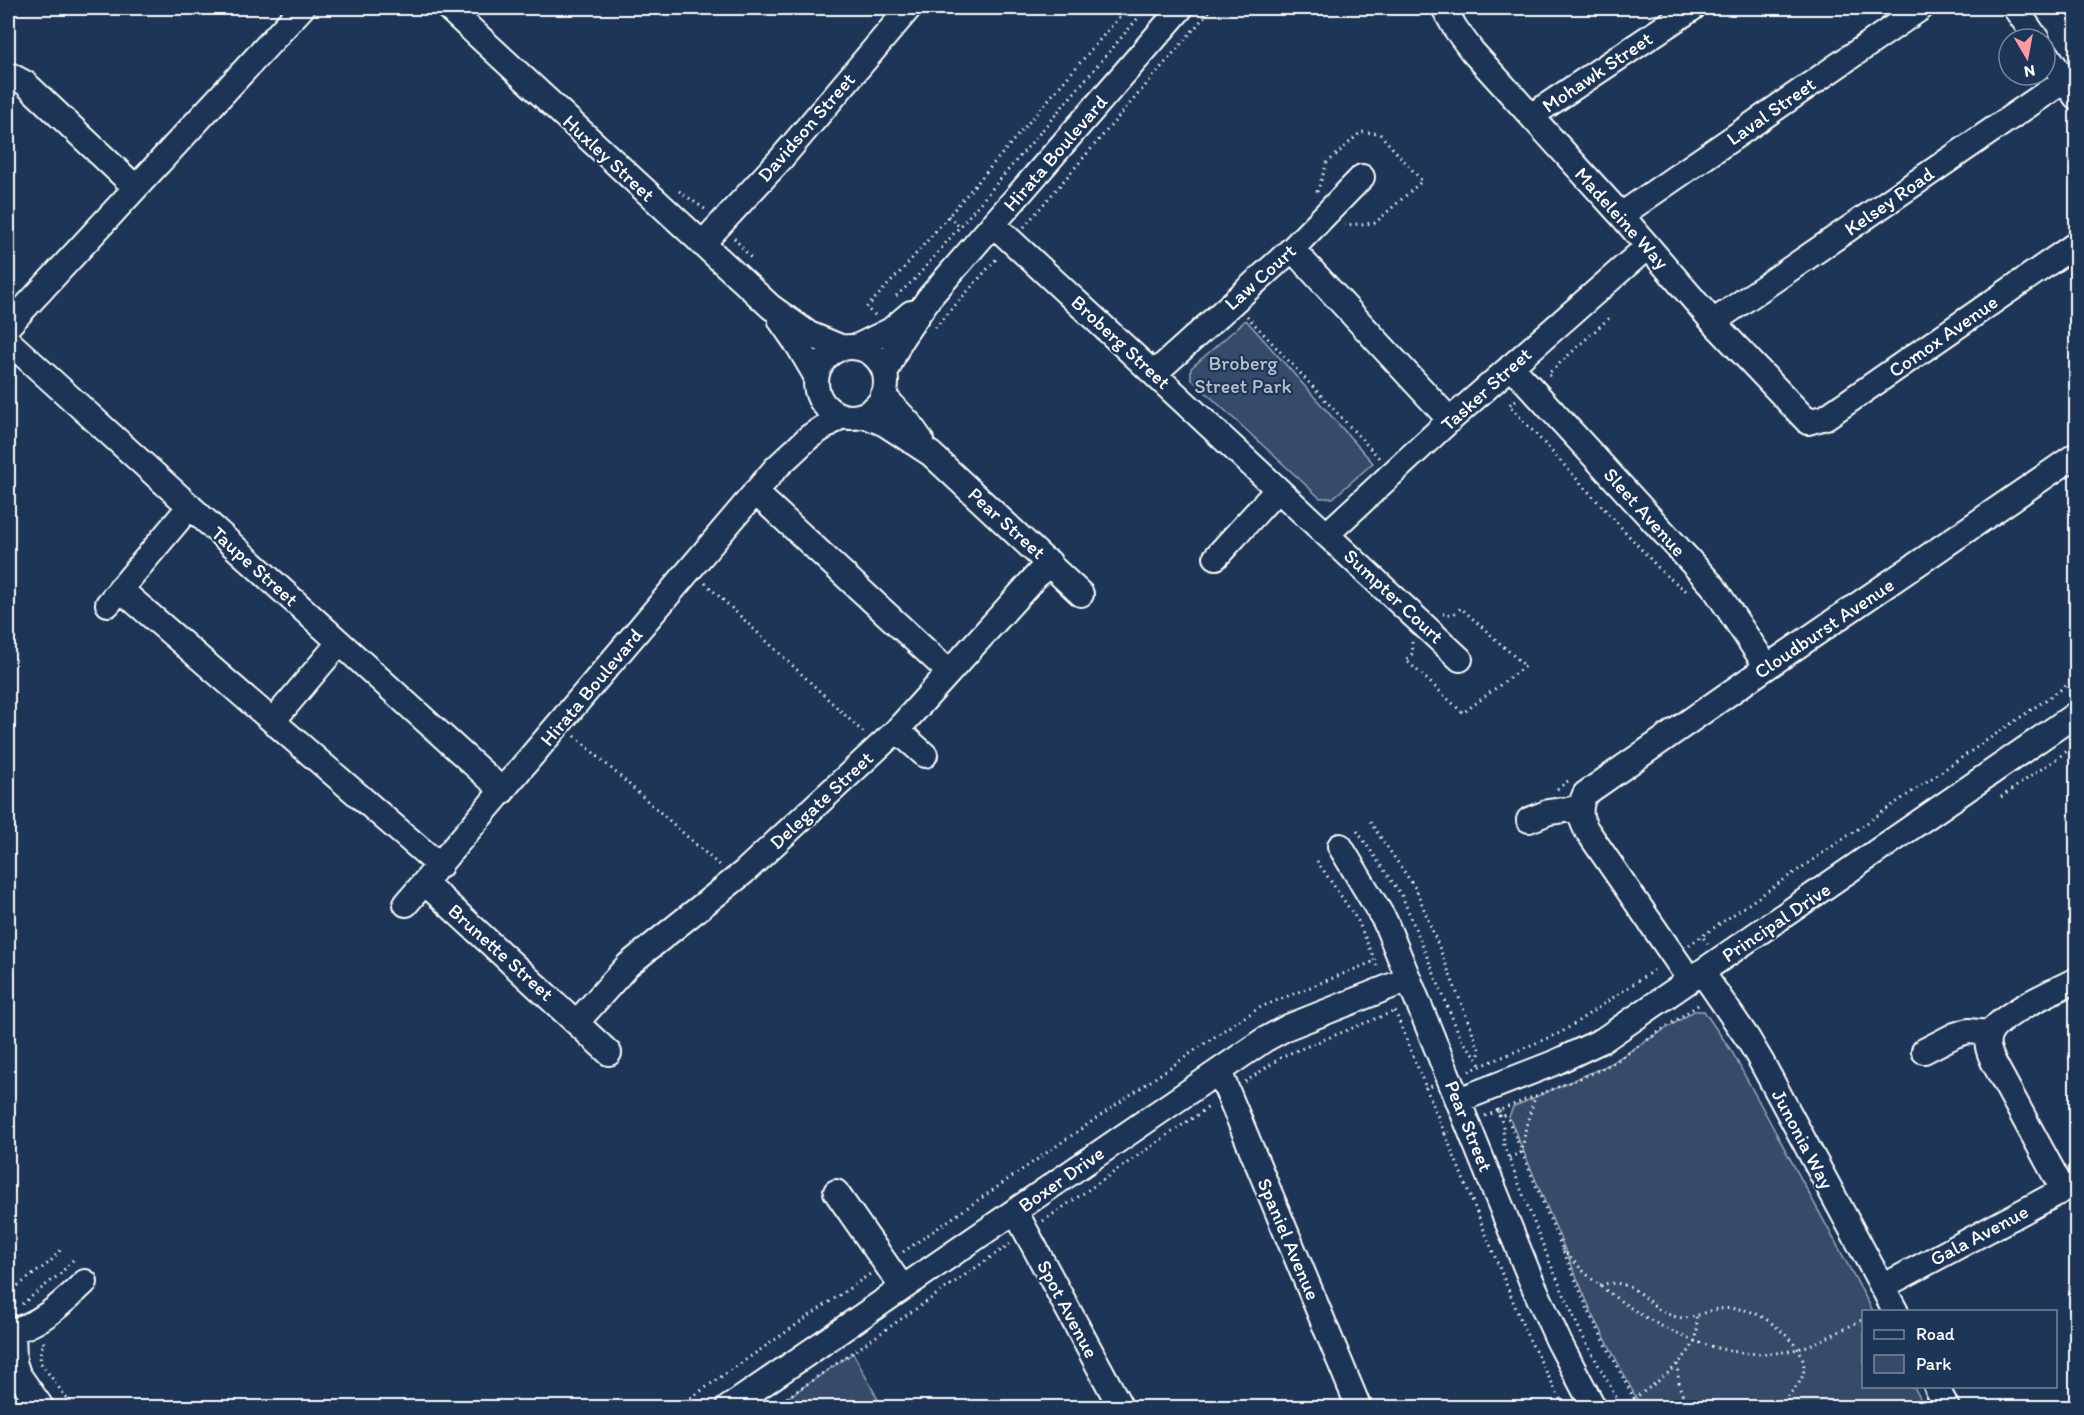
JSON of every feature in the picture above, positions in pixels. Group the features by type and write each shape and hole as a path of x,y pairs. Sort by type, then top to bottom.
{"street":[{"path":"8,326 302,8"},
{"name":"Huxley Street","path":"448,8 771,307 809,334 850,347"},
{"name":"Hirata Boulevard","path":"884,384 901,339 929,298 1181,8"},
{"name":"Madeleine Way","path":"1444,8 1462,39 1621,215 1713,322 1808,422"},
{"name":"Mohawk Street","path":"1531,116 1693,8"},
{"name":"Laval Street","path":"1621,215 1921,8"},
{"path":"2014,8 2028,27"},
{"name":"Davidson Street","path":"702,244 780,160 900,10"},
{"path":"2057,68 2071,88"},
{"path":"8,74 25,84 135,187"},
{"name":"Kelsey Road","path":"1713,322 2071,88"},
{"name":"Law Court","path":"1155,373 1292,249 1362,177"},
{"name":"Broberg Street","path":"993,224 1327,534"},
{"name":"Comox Avenue","path":"1808,422 1826,417 2076,244"},
{"name":"Tasker Street","path":"1327,534 1450,420 1647,247"},
{"path":"1292,249 1450,420"},
{"name":"Hirata Boulevard","path":"850,347 879,321 929,298"},
{"name":"Huxley Street","path":"771,307 799,346 816,382"},
{"name":"Taupe Street","path":"8,341 503,791"},
{"path":"850,347 867,351 877,358 884,384 873,409 853,416 831,412 823,404 816,382 823,360 832,352 850,347"},
{"name":"Sleet Avenue","path":"1511,366 1713,586 1767,667"},
{"name":"Hirata Boulevard","path":"775,469 804,423 816,382"},
{"name":"Pear Street","path":"884,384 931,454"},
{"name":"Hirata Boulevard","path":"406,904 775,469 809,437 853,416"},
{"name":"Pear Street","path":"853,416 885,424 931,454 1081,594"},
{"name":"Cloudburst Avenue","path":"1569,809 1593,787 2076,455"},
{"path":"1216,557 1277,490"},
{"path":"755,492 949,672"},
{"name":"Brunette Street","path":"190,506 114,597 273,721 433,874 609,1053"},
{"name":"Sumpter Court","path":"1327,534 1460,659"},
{"name":"Delegate Street","path":"577,1022 628,965 735,879 897,730 1049,562"},
{"path":"273,721 339,643"},
{"name":"Principal Drive","path":"1459,1100 1554,1063 1588,1047 1626,1024 2076,714"},
{"path":"897,730 925,755"},
{"path":"1529,820 1569,809 1704,971"},
{"name":"Pear Street","path":"1348,839 1385,921 1536,1290 1559,1342 1594,1407"},
{"name":"Junonia Way","path":"1704,971 1752,1046 1895,1310"},
{"name":"Boxer Drive","path":"728,1407 1264,1040 1288,1027 1409,979"},
{"path":"2070,1186 1993,1061 1988,1046 1990,1033 1994,1027 2011,1014 2076,980"},
{"path":"1924,1051 1968,1031 1990,1033"},
{"name":"Spaniel Avenue","path":"1219,1071 1359,1407"},
{"name":"Gala Avenue","path":"1882,1287 2070,1186"},
{"path":"836,1192 902,1287"},
{"name":"Spot Avenue","path":"1015,1211 1121,1407"},
{"path":"42,1407 18,1374 14,1362 15,1321 63,1301 85,1282"},
{"path":"1937,1388 1947,1407"}],"path":[{"path":"879,321 866,308 903,269 1127,8"},
{"path":"892,300 930,261 1138,18 1143,8"},
{"path":"1012,241 1212,8"},
{"path":"675,189 702,206 752,259"},
{"path":"1246,315 1381,460"},
{"path":"1556,383 1548,374 1609,318"},
{"path":"1531,387 1509,405 1663,573 1691,594"},
{"path":"691,570 878,747"},
{"path":"1704,971 1702,936 2076,679"},
{"path":"561,723 735,879"},
{"path":"2001,797 2076,745"},
{"path":"1569,809 1557,788 1576,775"},
{"path":"1348,839 1402,896 1461,1039 1478,1061 1480,1051 1416,889 1370,822"},
{"path":"1683,936 1689,945"},
{"path":"676,1407 1233,1024 1261,1007 1375,961"},
{"path":"772,1407 1283,1056 1395,1011"},
{"path":"1522,1152 1526,1126 1535,1096"},
{"path":"1639,1407 1634,1398 1589,1312 1508,1119 1498,1110 1503,1125 1504,1146 1550,1263 1581,1333 1620,1407 1634,1398 1660,1379 1677,1364 1695,1340 1696,1316"},
{"path":"1445,1134 1526,1333 1565,1407"},
{"path":"62,1248 50,1262 8,1293 15,1321 45,1344 41,1348 40,1362 74,1407"},
{"path":"1562,1250 1600,1285 1635,1311 1662,1326 1729,1351 1752,1353 1799,1348 1826,1338 1862,1320"},
{"path":"15,1321 72,1260"},
{"path":"1600,1285 1615,1283 1627,1285 1661,1311 1681,1318 1727,1308 1745,1310 1759,1315 1774,1325 1799,1348 1803,1357 1803,1372 1788,1395 1787,1400 1790,1407"},
{"path":"1677,1364 1682,1395 1690,1405 1696,1407"},
{"path":"690,1398 696,1407"}],"green space":[{"name":"Broberg Street Park","path":"1246,320 1373,463 1333,498 1320,498 1191,379 1191,368"},
{"path":"1694,1011 1704,1011 1732,1052 1872,1310 1862,1310 1862,1388 1915,1388 1925,1407 1641,1407 1591,1311 1509,1117 1513,1107 1608,1065"},
{"path":"853,1353 882,1407 774,1407"}]}
